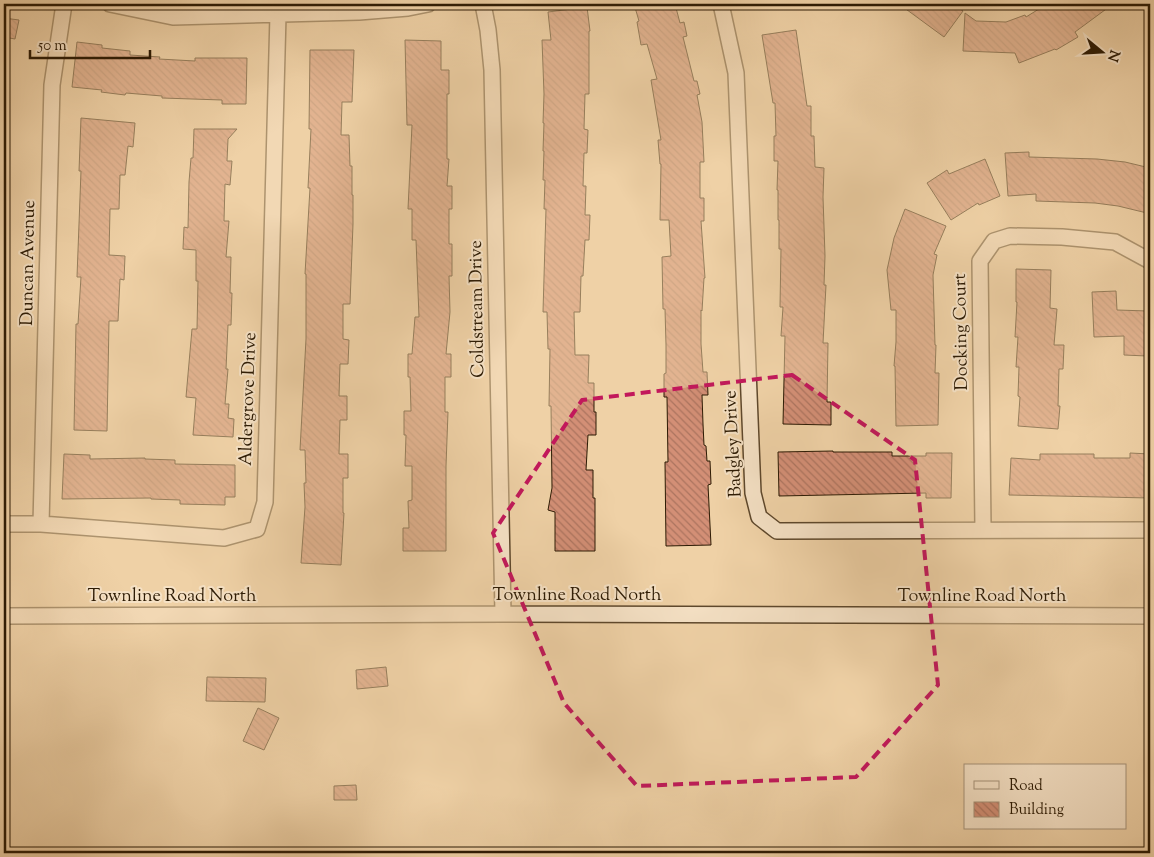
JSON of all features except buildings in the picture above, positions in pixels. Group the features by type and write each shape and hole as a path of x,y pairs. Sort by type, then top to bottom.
{"street":[{"name":"Duncan Avenue","path":"41,524 52,85 64,4"},
{"path":"110,4 174,17 360,12 408,8 428,4"},
{"name":"Coldstream Drive","path":"483,4 492,70 503,614"},
{"name":"Badgley Drive","path":"721,4 736,73 753,493 759,517 777,531 1150,530"},
{"name":"Aldergrove Drive","path":"4,524 41,524 224,538 256,529 265,502 278,15"},
{"name":"Docking Court","path":"983,529 980,261 994,241 1010,236 1062,237 1115,242 1150,261"},
{"name":"Townline Road North","path":"4,616 503,614 1150,616"}],"highlighted area":[{"path":"792,375 915,460 938,685 856,777 637,786 564,703 493,533 582,400"}]}
